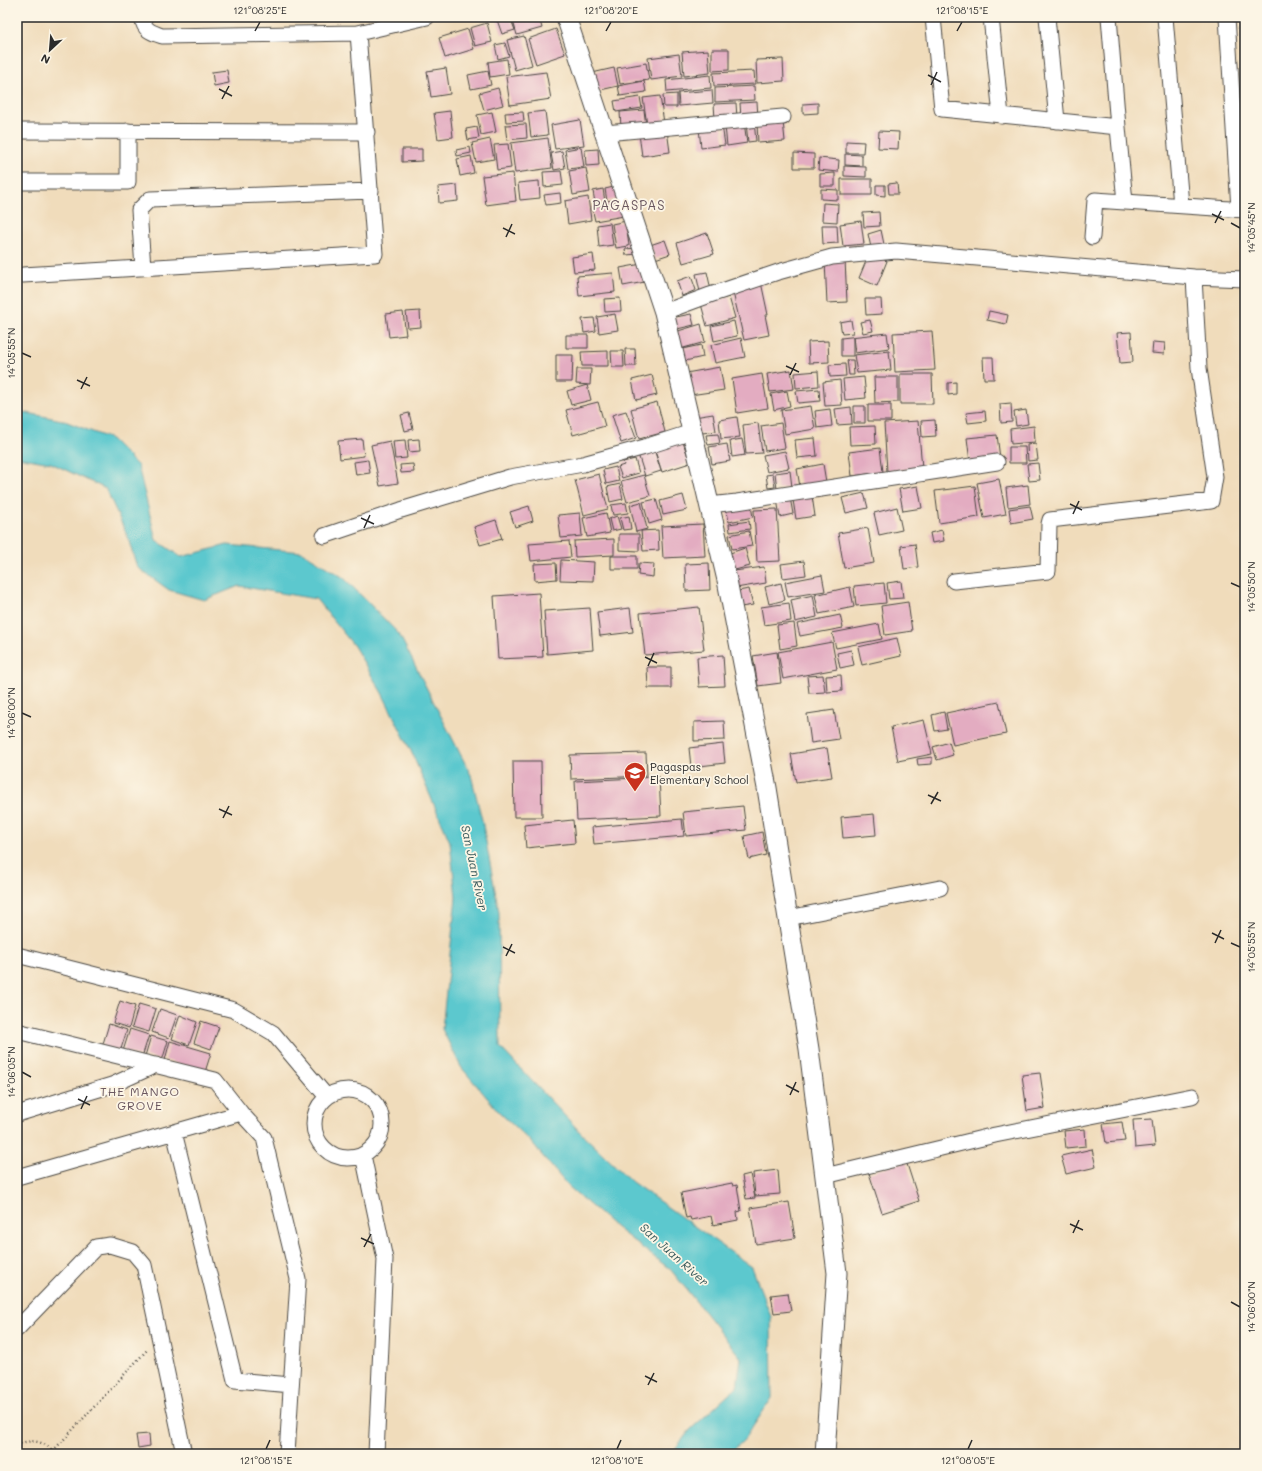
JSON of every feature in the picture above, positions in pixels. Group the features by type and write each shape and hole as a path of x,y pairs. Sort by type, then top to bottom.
{"main road":[{"path":"566,17 664,312 727,580 767,788 809,1049 837,1273 825,1454"}],"street":[{"path":"142,17 143,24 151,33 162,36 358,33 427,17"},
{"path":"933,17 942,109 1118,127"},
{"path":"991,17 1001,116"},
{"path":"1047,17 1057,121"},
{"path":"1109,17 1124,202"},
{"path":"1165,17 1181,205"},
{"path":"1092,237 1095,200 1242,209 1227,17"},
{"path":"23,276 375,254 367,132 358,33"},
{"path":"604,133 783,117"},
{"path":"17,131 367,132"},
{"path":"17,182 128,182 128,131"},
{"path":"143,268 139,210 150,199 370,191"},
{"path":"664,312 710,294 832,257 896,251 1194,277 1245,279"},
{"path":"954,581 1048,571 1050,520 1211,501 1215,478 1199,368 1194,277"},
{"path":"324,536 401,510 510,477 583,464 692,432"},
{"path":"709,505 997,462"},
{"path":"788,918 940,888"},
{"path":"17,955 234,1010 273,1033 327,1097"},
{"path":"17,1031 216,1080 241,1113 264,1138 298,1279 287,1454"},
{"path":"17,1114 112,1085 156,1065"},
{"path":"352,1090 364,1094 374,1102 380,1112 383,1125 380,1137 373,1147 363,1155 349,1158 334,1155 323,1146 316,1133 314,1119 319,1107 327,1097 339,1091 352,1090"},
{"path":"825,1176 995,1135 1192,1096"},
{"path":"17,1177 241,1113"},
{"path":"174,1132 235,1380 291,1385"},
{"path":"363,1155 384,1259 376,1454"},
{"path":"17,1329 96,1248 110,1245 133,1252 144,1265 184,1454"}],"path":[{"path":"17,1445 30,1441 39,1442 46,1445 54,1452 159,1337"}],"water":[{"name":"San Juan River","path":"17,411 62,420 111,439 138,466 156,540 181,557 227,545 302,552 344,578 399,634 471,775 482,820 499,912 500,1047 581,1133 632,1182 752,1267 771,1317 772,1398 744,1440 729,1454 671,1454 690,1430 737,1387 741,1358 671,1270 614,1226 568,1186 530,1141 500,1113 461,1067 442,1029 456,897 450,842 411,751 382,693 354,646 316,599 239,586 204,600 169,590 137,567 127,535 106,489 51,463 17,457"}],"building":[{"path":"496,17 510,17 515,30 502,34"},
{"path":"512,17 539,17 542,28 517,35"},
{"path":"487,23 492,42 475,46 470,28"},
{"path":"468,29 474,49 445,58 439,38"},
{"path":"556,29 565,54 536,64 528,39"},
{"path":"524,36 532,65 515,70 507,40"},
{"path":"505,43 509,56 498,59 495,45"},
{"path":"712,49 729,49 729,70 712,71"},
{"path":"708,50 710,73 684,76 682,52"},
{"path":"679,54 682,76 651,80 648,58"},
{"path":"507,59 509,74 490,77 488,62"},
{"path":"783,59 784,81 757,83 756,60"},
{"path":"646,63 649,80 620,84 617,68"},
{"path":"446,68 450,94 431,97 427,71"},
{"path":"614,68 618,86 596,91 592,73"},
{"path":"227,70 229,83 214,86 212,72"},
{"path":"488,71 491,85 471,89 468,75"},
{"path":"754,71 755,84 714,86 713,73"},
{"path":"546,72 551,99 510,105 506,77"},
{"path":"710,75 711,88 667,92 666,80"},
{"path":"644,81 646,92 620,96 618,86"},
{"path":"754,86 755,100 715,102 715,88"},
{"path":"498,88 503,105 484,110 479,93"},
{"path":"712,90 713,103 679,106 678,93"},
{"path":"677,94 677,107 664,107 663,95"},
{"path":"660,96 664,123 647,125 643,98"},
{"path":"640,97 642,108 616,112 614,101"},
{"path":"757,102 758,117 741,118 740,103"},
{"path":"736,103 737,118 715,119 714,104"},
{"path":"818,103 818,113 803,114 803,104"},
{"path":"644,110 646,126 621,128 620,112"},
{"path":"450,111 453,137 438,139 434,113"},
{"path":"545,111 548,135 531,137 528,113"},
{"path":"492,112 496,132 481,135 477,115"},
{"path":"523,112 524,121 506,122 505,113"},
{"path":"580,120 584,145 555,149 551,125"},
{"path":"754,121 756,141 748,142 746,122"},
{"path":"783,121 785,141 758,143 757,123"},
{"path":"744,123 747,143 727,146 725,126"},
{"path":"526,124 527,138 507,140 505,125"},
{"path":"722,125 725,145 701,148 699,128"},
{"path":"477,127 479,138 468,140 466,129"},
{"path":"667,130 670,152 642,156 639,134"},
{"path":"879,131 899,132 898,149 878,148"},
{"path":"548,138 552,168 515,173 511,143"},
{"path":"490,139 494,159 476,162 472,143"},
{"path":"846,141 864,142 863,153 846,153"},
{"path":"508,144 511,168 497,170 494,145"},
{"path":"470,147 471,153 457,156 456,150"},
{"path":"581,147 584,167 568,169 565,150"},
{"path":"402,149 422,149 422,161 402,162"},
{"path":"598,149 599,165 586,166 585,150"},
{"path":"562,151 565,168 554,170 551,153"},
{"path":"794,153 814,154 814,168 794,168"},
{"path":"845,154 862,155 862,166 845,165"},
{"path":"471,156 474,173 460,176 457,159"},
{"path":"819,158 839,160 838,172 818,170"},
{"path":"844,166 866,167 866,177 844,176"},
{"path":"586,168 590,192 573,195 569,171"},
{"path":"561,171 563,185 544,187 543,172"},
{"path":"513,173 516,201 486,205 482,176"},
{"path":"835,173 835,186 820,186 820,174"},
{"path":"841,179 872,179 872,195 841,195"},
{"path":"539,181 540,198 520,200 518,183"},
{"path":"897,183 898,194 889,194 888,184"},
{"path":"457,185 458,201 439,203 438,187"},
{"path":"876,185 885,185 885,196 876,195"},
{"path":"618,186 620,199 607,201 605,189"},
{"path":"603,189 605,202 595,203 593,191"},
{"path":"821,189 838,190 838,200 821,199"},
{"path":"560,193 561,203 546,205 544,195"},
{"path":"588,197 591,220 568,224 565,201"},
{"path":"622,201 624,216 595,221 592,207"},
{"path":"823,203 838,204 837,222 822,221"},
{"path":"879,212 880,226 864,227 863,213"},
{"path":"626,221 629,246 616,248 612,224"},
{"path":"861,221 864,244 843,246 840,224"},
{"path":"610,223 613,245 599,247 597,225"},
{"path":"822,225 837,225 838,243 823,244"},
{"path":"881,230 885,249 872,252 868,234"},
{"path":"707,233 714,254 683,263 677,243"},
{"path":"665,240 670,254 655,259 650,245"},
{"path":"637,248 638,254 626,255 625,249"},
{"path":"593,254 595,270 574,272 572,257"},
{"path":"869,254 887,261 877,286 859,278"},
{"path":"845,260 847,302 827,303 825,261"},
{"path":"647,263 650,281 623,286 620,268"},
{"path":"707,272 711,290 700,292 696,274"},
{"path":"613,273 615,292 579,296 577,276"},
{"path":"691,276 696,290 682,296 677,281"},
{"path":"761,282 768,315 765,315 769,335 744,340 732,288"},
{"path":"729,297 735,318 707,326 701,304"},
{"path":"620,298 621,311 605,312 604,299"},
{"path":"865,299 881,299 882,314 866,315"},
{"path":"420,311 421,327 408,328 406,312"},
{"path":"989,311 1008,315 1006,324 987,320"},
{"path":"403,312 406,335 389,337 386,314"},
{"path":"615,314 618,330 599,333 597,317"},
{"path":"691,314 694,325 673,330 671,318"},
{"path":"594,318 596,331 584,333 582,319"},
{"path":"851,320 853,333 842,334 840,322"},
{"path":"870,320 873,331 863,333 860,322"},
{"path":"734,321 737,336 714,341 711,326"},
{"path":"701,324 705,342 680,349 675,332"},
{"path":"932,331 935,370 895,372 893,333"},
{"path":"1131,332 1133,362 1120,363 1117,333"},
{"path":"887,333 889,348 855,353 853,337 853,356 841,356 841,338"},
{"path":"566,335 588,335 588,348 566,348"},
{"path":"741,338 745,357 715,363 711,345"},
{"path":"828,341 829,362 809,363 808,342"},
{"path":"1153,342 1165,343 1164,354 1152,353"},
{"path":"701,345 703,357 685,361 682,349"},
{"path":"625,349 635,349 636,366 626,366"},
{"path":"608,351 608,366 582,366 581,352"},
{"path":"611,351 623,351 624,367 612,367"},
{"path":"889,351 891,370 857,373 854,355"},
{"path":"556,355 573,355 572,382 556,382"},
{"path":"983,357 993,357 994,379 984,379"},
{"path":"847,360 853,360 854,375 849,375"},
{"path":"845,364 846,376 830,377 829,365"},
{"path":"720,367 724,390 690,395 686,373"},
{"path":"577,369 591,369 590,385 576,384"},
{"path":"791,370 794,389 770,392 767,374"},
{"path":"818,371 819,386 796,388 795,373"},
{"path":"762,374 768,408 737,413 732,379"},
{"path":"900,374 932,374 933,404 900,404"},
{"path":"652,375 657,395 636,400 632,380"},
{"path":"864,377 866,398 845,400 843,379"},
{"path":"874,377 898,377 898,402 875,403"},
{"path":"840,380 842,405 825,406 823,382"},
{"path":"956,382 956,394 948,395 948,383"},
{"path":"587,385 591,400 571,405 567,391"},
{"path":"819,389 820,401 798,403 796,391"},
{"path":"787,391 790,406 774,410 771,394"},
{"path":"598,402 605,426 573,435 566,410"},
{"path":"657,402 665,432 639,439 631,409"},
{"path":"1011,403 1012,422 1001,423 1000,404"},
{"path":"868,405 891,405 891,421 868,421"},
{"path":"811,406 815,429 785,434 781,410"},
{"path":"854,406 865,406 865,423 854,423"},
{"path":"851,407 852,424 837,425 835,409"},
{"path":"830,409 832,426 817,428 815,411"},
{"path":"1026,410 1028,424 1016,426 1014,412"},
{"path":"626,411 636,438 621,443 612,415"},
{"path":"985,411 986,421 968,423 966,413"},
{"path":"409,413 413,429 405,431 401,415"},
{"path":"713,414 716,431 696,434 694,417"},
{"path":"737,417 740,437 721,439 719,420"},
{"path":"935,420 936,436 922,437 921,421"},
{"path":"918,421 922,468 887,471 884,423"},
{"path":"758,423 762,453 746,454 743,425"},
{"path":"781,423 785,448 765,451 761,426"},
{"path":"875,426 876,444 850,445 849,427"},
{"path":"1034,426 1035,442 1011,444 1010,429"},
{"path":"718,434 720,443 708,445 706,435"},
{"path":"997,435 1000,458 970,462 967,438"},
{"path":"681,436 690,463 662,472 653,445"},
{"path":"815,438 817,456 797,458 795,440"},
{"path":"362,439 364,456 340,459 338,441"},
{"path":"419,439 420,451 409,452 408,440"},
{"path":"742,439 745,455 732,457 730,441"},
{"path":"405,440 407,458 395,459 393,441"},
{"path":"390,441 398,483 380,486 371,445"},
{"path":"727,444 730,461 712,464 709,447"},
{"path":"1036,444 1038,460 1028,461 1027,445"},
{"path":"653,446 661,471 645,476 637,451"},
{"path":"1009,447 1025,447 1026,463 1009,463"},
{"path":"880,448 883,472 852,476 849,452"},
{"path":"785,451 789,468 767,472 763,455"},
{"path":"635,459 639,473 622,478 618,467 624,465 623,462"},
{"path":"368,460 370,473 356,475 354,462"},
{"path":"1038,463 1040,480 1029,481 1027,464"},
{"path":"413,464 414,472 401,473 400,465"},
{"path":"823,464 826,482 800,487 797,469"},
{"path":"616,467 619,481 606,484 603,470"},
{"path":"790,471 792,487 777,489 775,473"},
{"path":"599,474 608,509 584,515 575,480"},
{"path":"773,474 775,487 768,488 766,475"},
{"path":"644,475 650,496 627,502 621,481"},
{"path":"999,479 1006,514 984,518 977,483"},
{"path":"620,484 623,499 610,502 607,487"},
{"path":"1028,485 1030,504 1008,507 1006,488"},
{"path":"918,486 922,508 903,511 899,489"},
{"path":"975,486 979,517 939,523 935,491"},
{"path":"864,493 868,508 846,513 842,498"},
{"path":"683,495 687,510 663,515 660,501"},
{"path":"812,496 815,516 796,519 793,500"},
{"path":"790,497 793,514 780,517 777,499"},
{"path":"656,499 662,520 649,524 643,502"},
{"path":"750,501 753,517 729,522 726,506"},
{"path":"641,502 647,529 636,532 630,505"},
{"path":"626,503 628,513 613,515 611,505"},
{"path":"529,506 533,521 515,527 510,512"},
{"path":"1030,506 1033,519 1011,523 1009,509"},
{"path":"897,507 902,530 879,535 874,513"},
{"path":"777,509 780,561 757,562 754,510"},
{"path":"580,513 582,536 561,538 558,515"},
{"path":"606,513 610,533 587,537 583,518"},
{"path":"617,516 621,529 612,531 609,519"},
{"path":"629,516 631,529 623,530 620,518"},
{"path":"496,520 502,539 480,545 474,527"},
{"path":"749,521 750,529 730,532 729,524"},
{"path":"703,524 705,556 663,558 661,526"},
{"path":"868,528 874,563 844,568 838,533"},
{"path":"658,530 659,550 643,551 641,531"},
{"path":"942,530 944,541 932,543 930,533"},
{"path":"749,531 752,546 732,549 729,535"},
{"path":"619,534 639,534 639,551 619,550"},
{"path":"614,539 614,555 575,557 574,541"},
{"path":"569,541 571,557 531,561 529,544"},
{"path":"915,544 918,567 904,569 901,546"},
{"path":"745,548 750,566 735,570 730,553"},
{"path":"611,556 637,556 637,569 611,569"},
{"path":"561,560 594,562 593,581 560,580"},
{"path":"804,561 806,575 783,578 781,564"},
{"path":"556,563 557,579 535,581 534,564"},
{"path":"639,563 654,564 653,577 638,575"},
{"path":"709,563 710,590 686,591 685,564"},
{"path":"764,567 766,583 736,588 734,571"},
{"path":"822,575 825,591 788,597 785,582"},
{"path":"901,581 903,598 889,599 887,583"},
{"path":"781,583 785,600 769,604 765,587"},
{"path":"884,583 886,603 856,606 854,586"},
{"path":"850,587 854,607 819,614 815,595"},
{"path":"749,589 753,605 741,607 738,591"},
{"path":"539,593 543,657 498,659 494,596"},
{"path":"813,595 817,617 795,622 791,600"},
{"path":"908,602 912,631 885,635 881,606"},
{"path":"789,603 791,621 764,625 761,607"},
{"path":"699,607 704,650 645,655 640,613"},
{"path":"590,608 593,650 547,654 544,611"},
{"path":"630,608 633,632 600,636 597,612"},
{"path":"840,615 843,628 800,636 797,624"},
{"path":"794,623 797,646 780,649 777,625"},
{"path":"879,624 882,639 836,648 832,633"},
{"path":"897,638 901,656 862,665 858,647"},
{"path":"832,642 837,669 783,679 778,652"},
{"path":"851,650 854,665 840,668 837,653"},
{"path":"777,652 781,683 758,686 753,656"},
{"path":"723,655 725,686 699,687 697,657"},
{"path":"647,667 671,667 671,688 648,688"},
{"path":"823,675 825,692 809,693 807,676"},
{"path":"841,675 842,691 827,692 826,676"},
{"path":"999,702 1006,734 953,745 946,713"},
{"path":"834,710 839,739 811,743 807,714"},
{"path":"944,712 947,729 935,731 932,715"},
{"path":"924,720 932,754 898,761 891,727"},
{"path":"724,721 725,740 694,741 694,722"},
{"path":"949,742 953,755 937,760 933,747"},
{"path":"723,744 725,763 691,767 689,748"},
{"path":"827,748 832,777 796,782 791,754"},
{"path":"646,753 647,776 571,779 570,755"},
{"path":"932,757 932,764 918,765 917,759"},
{"path":"513,761 541,761 542,817 514,817"},
{"path":"659,777 661,816 577,820 575,781"},
{"path":"743,806 746,830 686,836 683,812"},
{"path":"874,814 876,835 843,838 841,817"},
{"path":"682,819 684,836 594,844 592,827"},
{"path":"573,820 575,843 526,848 524,825"},
{"path":"762,832 766,855 749,859 744,836"},
{"path":"120,1001 135,1006 129,1028 113,1023"},
{"path":"139,1004 156,1009 149,1032 132,1027"},
{"path":"160,1009 177,1015 169,1038 152,1032"},
{"path":"180,1015 197,1022 189,1045 172,1039"},
{"path":"201,1021 219,1027 211,1049 194,1043"},
{"path":"109,1024 127,1030 120,1052 102,1047"},
{"path":"130,1029 149,1035 142,1057 123,1051"},
{"path":"151,1036 168,1041 162,1061 145,1056"},
{"path":"170,1041 211,1053 205,1072 165,1060"},
{"path":"1040,1073 1045,1108 1027,1111 1022,1075"},
{"path":"1152,1119 1155,1146 1135,1148 1133,1120"},
{"path":"1122,1122 1125,1141 1106,1143 1103,1124"},
{"path":"1085,1129 1086,1146 1066,1148 1064,1131"},
{"path":"1092,1149 1096,1167 1066,1174 1061,1156"},
{"path":"906,1161 919,1201 882,1213 869,1173"},
{"path":"778,1170 780,1194 755,1196 753,1173"},
{"path":"750,1174 755,1198 746,1199 742,1176"},
{"path":"732,1183 733,1186 737,1185 741,1211 737,1212 738,1220 713,1225 711,1216 691,1220 690,1217 686,1218 681,1193"},
{"path":"789,1202 795,1238 756,1244 750,1208"},
{"path":"788,1293 791,1311 774,1313 771,1295"},
{"path":"149,1434 150,1446 138,1448 136,1435"}],"place":[{"name":"Pagaspas Elementary School","path":"635,792"}],"district":[{"name":"PAGASPAS","path":"629,205"},
{"name":"THE MANGO GROVE","path":"140,1099"}]}
